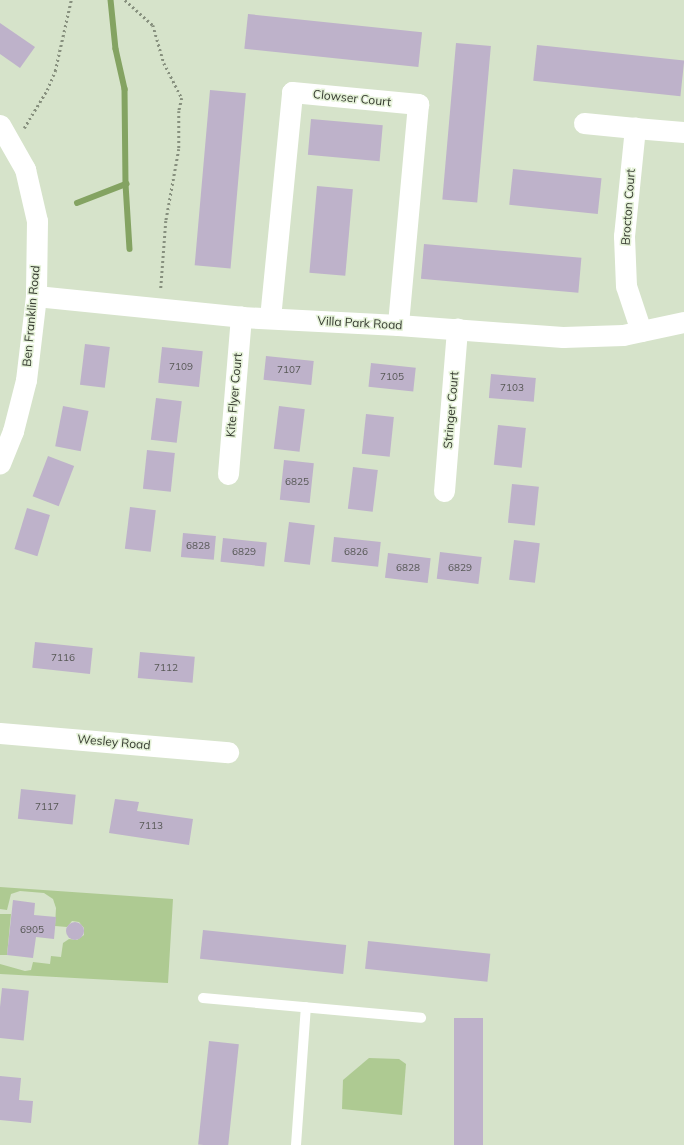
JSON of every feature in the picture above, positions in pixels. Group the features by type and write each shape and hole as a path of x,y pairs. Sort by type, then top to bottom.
{"street":[{"name":"Clowser Court","path":"270,318 292,92 418,104 398,325"},
{"path":"584,123 684,132"},
{"name":"Ben Franklin Road","path":"0,125 12,142 25,169 37,221 36,296 26,380 13,431 0,463"},
{"name":"Brocton Court","path":"635,128 624,236 626,286 641,331"},
{"name":"Villa Park Road","path":"36,296 241,317 398,325 563,337 602,337 684,322"},
{"name":"Kite Flyer Court","path":"228,474 241,317"},
{"name":"Stringer Court","path":"444,492 457,329"},
{"name":"Wesley Road","path":"0,733 228,752"}],"lane":[{"path":"203,998 421,1018"},
{"path":"296,1145 306,1007"}],"path":[{"path":"12,142 28,123 55,71 70,0"},
{"path":"125,0 153,25 164,63 182,98 179,111 179,149 164,237 160,309"}],"green space":[{"path":"0,887 173,899 168,983 0,974 0,964 25,971 31,970 33,962 50,964 51,956 61,957 63,943 69,939 77,940 84,935 84,928 79,922 72,921 67,927 55,926 56,908 53,899 44,893 20,891 11,894 7,910 0,909"},
{"path":"0,914 11,914 7,955 0,955"},
{"path":"369,1058 399,1059 406,1064 402,1115 342,1109 343,1080"}],"building":[{"path":"248,14 422,32 418,67 244,49"},
{"path":"0,23 35,47 20,68 0,54"},
{"path":"456,43 491,46 477,202 442,199"},
{"path":"537,45 684,60 680,96 533,81"},
{"path":"210,90 246,93 231,268 195,265"},
{"path":"311,119 383,125 380,161 308,155"},
{"path":"513,169 602,178 598,214 509,205"},
{"path":"317,186 353,189 345,276 309,273"},
{"path":"424,244 581,258 578,293 421,279"},
{"path":"85,344 110,347 105,388 80,385"},
{"path":"162,347 203,351 199,387 158,383"},
{"path":"266,356 314,361 311,385 263,380"},
{"path":"371,363 416,368 413,392 368,387"},
{"path":"491,374 536,378 534,402 489,398"},
{"path":"156,398 182,401 177,443 151,440"},
{"path":"63,406 89,411 81,451 55,446"},
{"path":"279,406 305,409 300,452 274,449"},
{"path":"366,414 394,417 390,457 362,454"},
{"path":"498,425 526,428 522,468 494,465"},
{"path":"147,450 175,453 171,492 143,489"},
{"path":"48,456 74,466 59,506 33,496"},
{"path":"284,460 314,463 310,503 280,500"},
{"path":"353,467 378,470 373,512 348,509"},
{"path":"512,484 539,487 535,526 508,523"},
{"path":"130,507 156,510 151,552 125,549"},
{"path":"27,508 50,515 37,556 14,549"},
{"path":"289,522 315,525 310,565 284,562"},
{"path":"183,533 216,536 214,560 181,557"},
{"path":"334,537 381,542 378,567 331,562"},
{"path":"223,538 267,543 264,566 220,562"},
{"path":"514,540 540,543 535,583 509,580"},
{"path":"440,552 482,557 478,584 437,579"},
{"path":"388,553 431,558 428,583 385,578"},
{"path":"35,642 93,648 90,674 32,668"},
{"path":"140,652 195,657 193,683 138,678"},
{"path":"21,789 76,795 73,825 18,819"},
{"path":"115,799 139,802 137,811 193,819 189,845 109,833"},
{"path":"13,900 35,903 34,915 56,917 54,939 36,937 33,958 7,955"},
{"path":"71,922 79,922 84,927 82,938 79,940 71,940 66,935 66,927"},
{"path":"203,930 346,945 343,974 200,959"},
{"path":"368,941 490,954 487,982 365,969"},
{"path":"2,988 29,991 24,1041 0,1038 0,1007"},
{"path":"454,1018 483,1018 483,1145 454,1145"},
{"path":"209,1041 239,1044 228,1145 198,1144"},
{"path":"0,1076 21,1078 19,1100 33,1101 31,1123 0,1120"}],"waterway":[{"path":"111,0 116,49 125,89 126,184 130,249"},
{"path":"77,203 126,184"}]}
